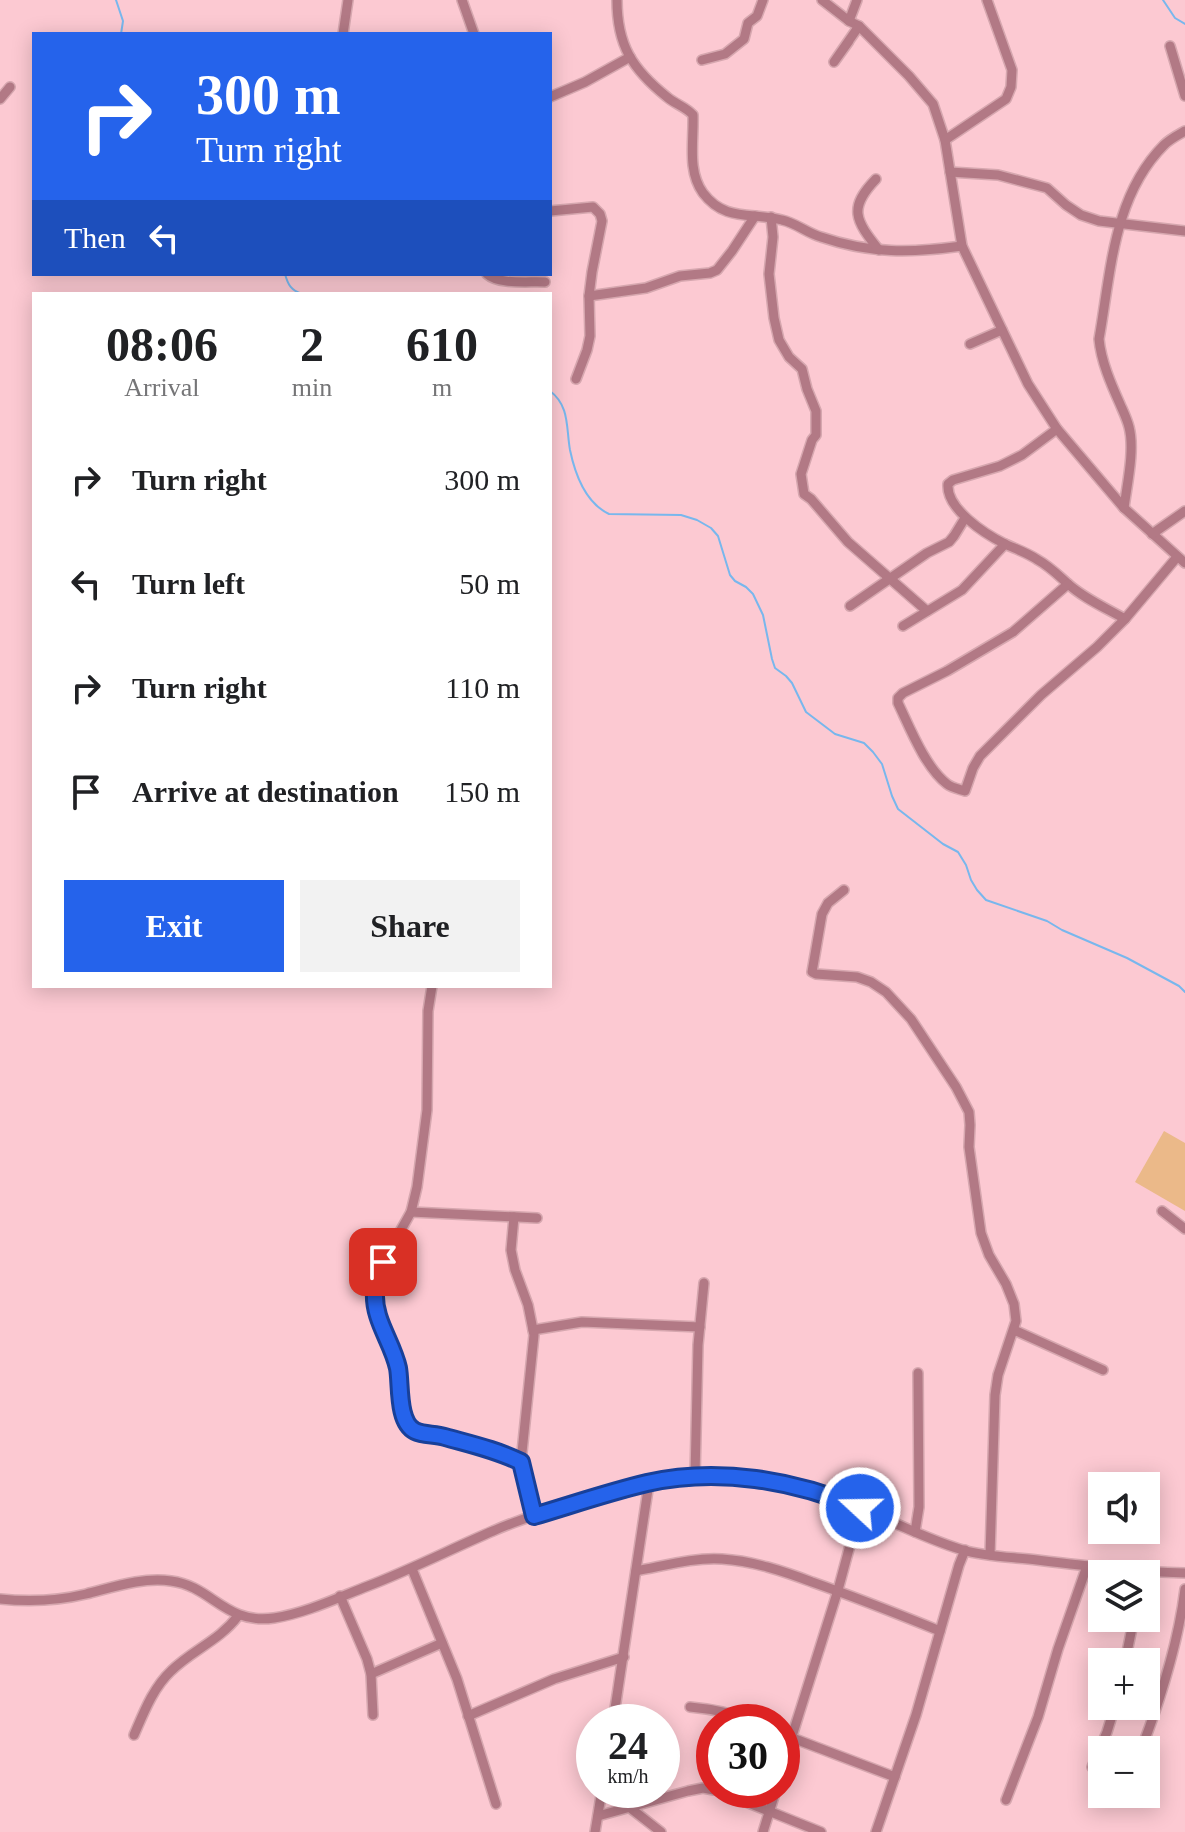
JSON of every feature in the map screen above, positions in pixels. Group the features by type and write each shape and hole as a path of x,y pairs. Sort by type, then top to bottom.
{"street":[{"path":"343,32 348,0"},
{"path":"462,0 473,32"},
{"path":"617,0 620,35 638,70 668,99 693,115 694,173 704,194 723,211 733,215 771,217 791,222 816,236 879,250 903,252 962,246"},
{"path":"702,60 725,54 744,39 748,23 757,16 763,0"},
{"path":"822,0 859,26 933,104 945,140 962,246 1028,384 1057,429 1124,508 1181,560 1097,647 1041,695 980,756 965,791 950,786 923,754 898,698 1013,632 1068,584"},
{"path":"849,21 857,0"},
{"path":"945,140 1006,99 1011,87 1012,70 987,0"},
{"path":"849,41 834,62 859,26"},
{"path":"1170,46 1185,96"},
{"path":"552,96 630,57"},
{"path":"0,99 10,87"},
{"path":"1124,508 1131,439 1100,350 1099,339 1112,257 1136,181 1166,143 1185,131"},
{"path":"950,172 998,175 1047,188 1081,215 1099,221 1185,231"},
{"path":"876,179 862,193 857,209 866,234 879,250"},
{"path":"552,211 593,207 602,221 589,296 590,336 576,379"},
{"path":"589,296 646,288 680,276 700,276 717,270 755,216"},
{"path":"771,217 773,237 769,274 779,340 789,357 802,369 816,411 816,435 801,474 804,494 848,542 927,611"},
{"path":"489,276 500,281 545,282"},
{"path":"970,344 1002,330"},
{"path":"1057,429 1022,455 1000,466 953,480 948,484 948,491 965,518 1005,544 1038,559 1068,584 1125,619"},
{"path":"1152,534 1185,511"},
{"path":"850,606 927,553 949,542 965,518"},
{"path":"903,626 962,590 1005,544"},
{"path":"844,890 828,903 822,914 812,972 857,977 886,992 911,1019 956,1087 969,1112 969,1147 981,1233 1014,1304 1016,1321 998,1375 995,1395 990,1555"},
{"path":"432,988 421,1163 411,1212 383,1262 374,1292 382,1330 398,1368 402,1410 407,1425 416,1431 481,1447 521,1462"},
{"path":"1162,1211 1185,1229"},
{"path":"411,1212 537,1218"},
{"path":"514,1217 511,1250 533,1330 534,1350 521,1462 534,1516"},
{"path":"695,1477 704,1283"},
{"path":"533,1330 582,1322 700,1327"},
{"path":"1014,1330 1103,1370"},
{"path":"915,1532 919,1507 918,1373"},
{"path":"0,1599 28,1602 134,1582 175,1581 192,1587 238,1616 274,1618 304,1610 412,1569 494,1530 649,1483 732,1476 779,1482 835,1498 965,1550 1087,1566 1038,1717 1006,1800"},
{"path":"616,1704 649,1483"},
{"path":"797,1704 838,1590 860,1508"},
{"path":"876,1832 916,1715 965,1550"},
{"path":"636,1571 707,1558 775,1568 940,1631"},
{"path":"412,1569 442,1643 496,1804"},
{"path":"1160,1573 1185,1573"},
{"path":"1146,1736 1175,1645 1185,1589"},
{"path":"340,1596 367,1659 373,1715"},
{"path":"134,1735 161,1681 228,1629 238,1616"},
{"path":"371,1674 442,1643"},
{"path":"468,1716 554,1679 624,1657"},
{"path":"690,1707 696,1707"},
{"path":"800,1741 895,1777"},
{"path":"595,1832 599,1808"},
{"path":"598,1816 626,1808"},
{"path":"630,1808 661,1832"},
{"path":"759,1808 821,1832"},
{"path":"763,1832 770,1808"}],"shaded area":[{"path":"1164,1131 1185,1143 1185,1211 1135,1182"}],"waterway":[{"path":"116,0 123,21 121,32"},
{"path":"1163,0 1175,18 1185,24"},
{"path":"286,276 290,287 297,292"},
{"path":"552,393 564,410 575,469 594,503 609,514 681,515 711,528 718,536 730,575 753,594 763,615 775,668 792,683 806,712 835,734 864,743 873,752 882,764 898,809 958,852 971,880 986,900 1047,921 1127,958 1185,992"}],"route":[{"path":"383,1262 374,1292 382,1330 398,1368 402,1410 407,1425 416,1431 463,1442 521,1462 534,1516 649,1483 732,1476 779,1482 860,1508"}]}
